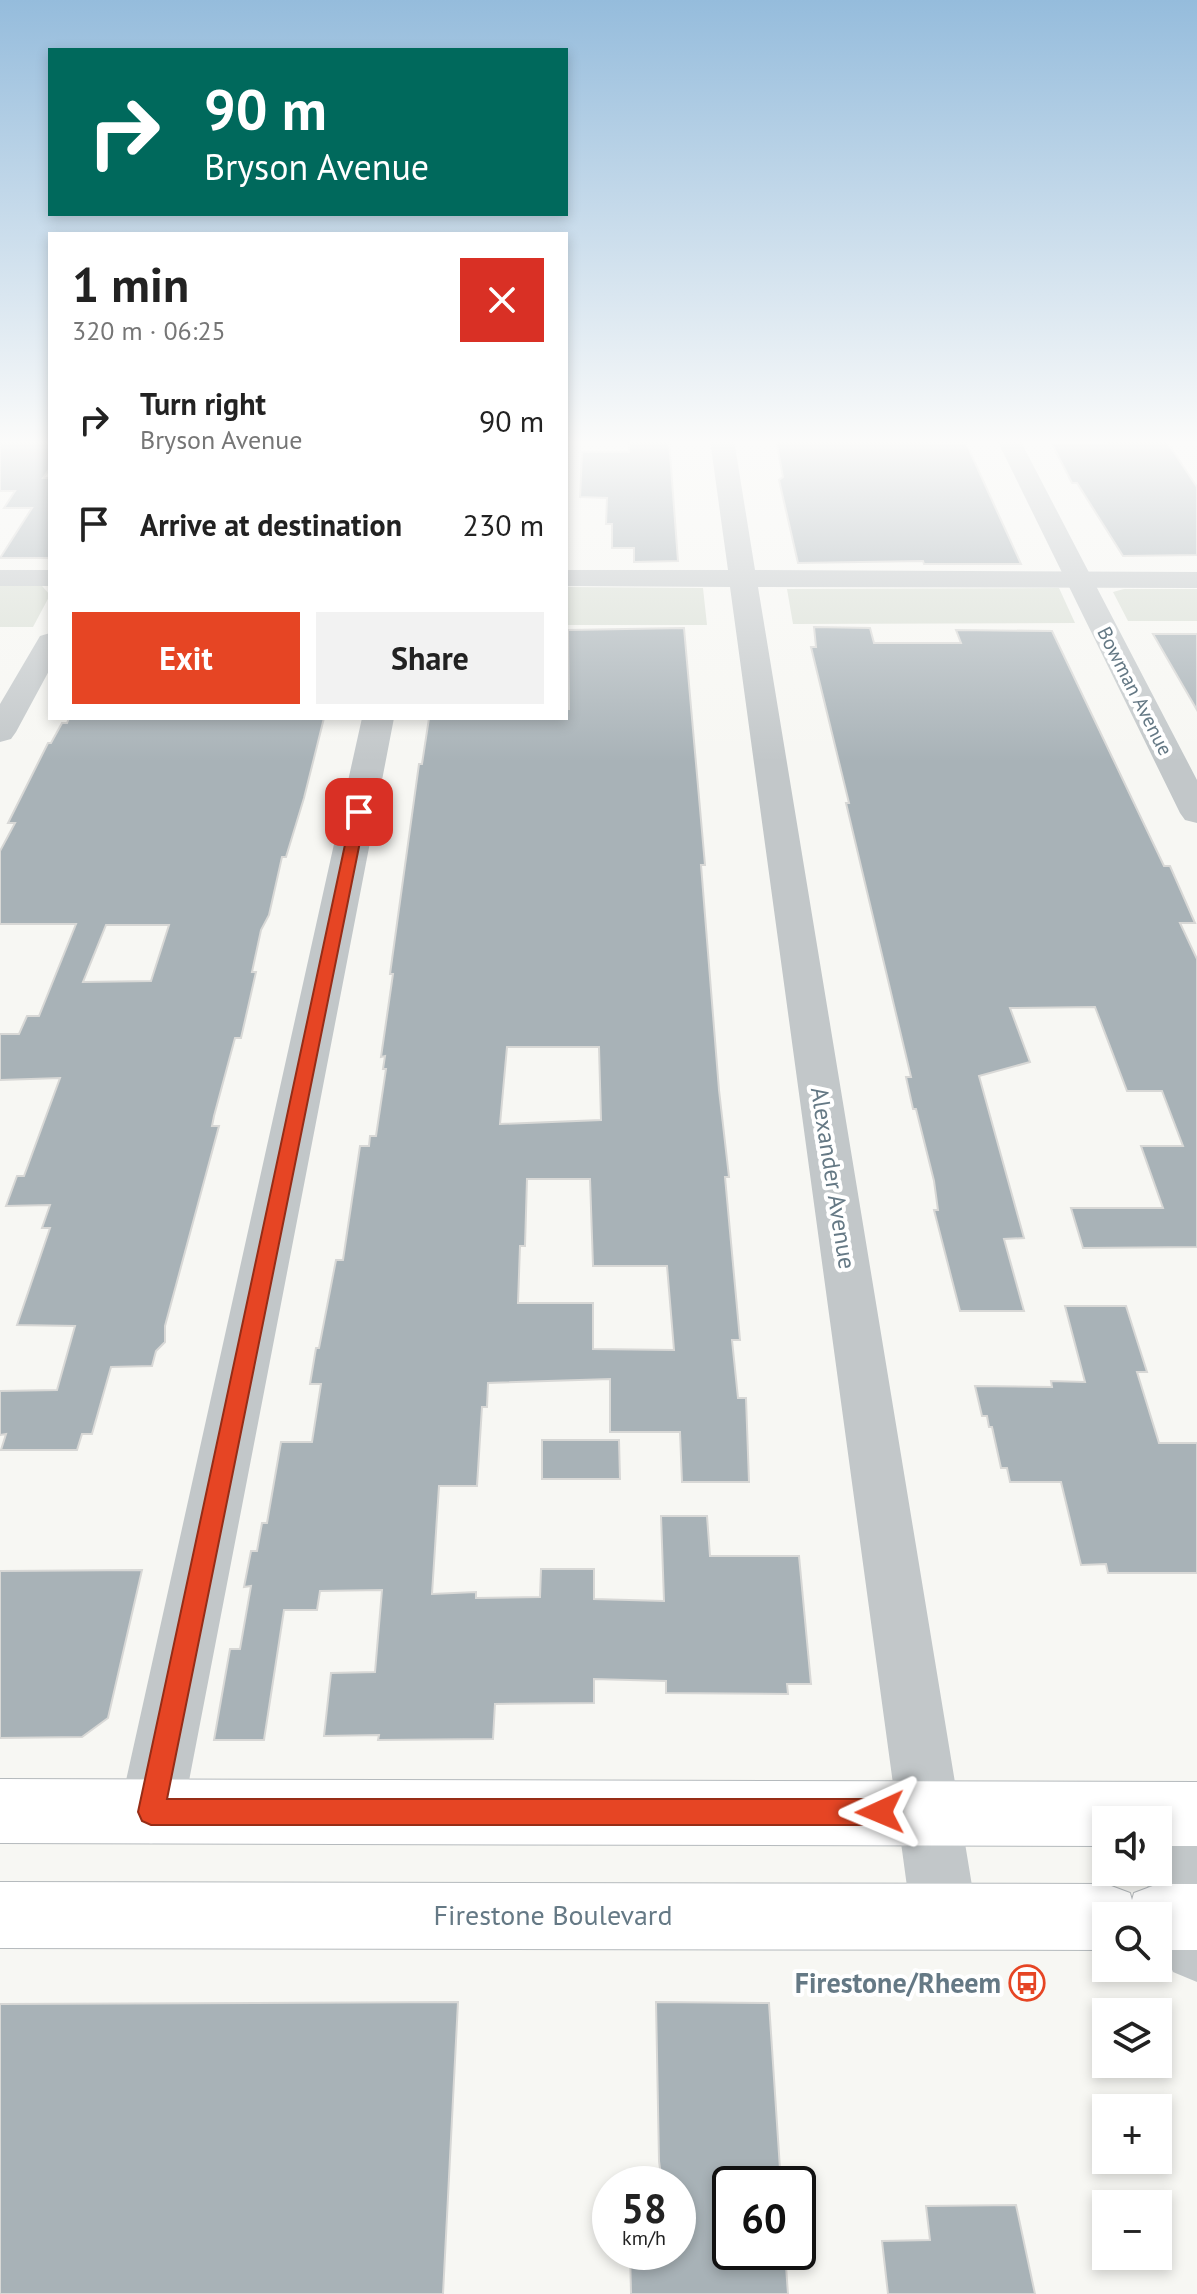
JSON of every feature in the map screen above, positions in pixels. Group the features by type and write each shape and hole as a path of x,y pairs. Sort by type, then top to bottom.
{"main road":[{"path":"0,1811 1179,1814"},
{"name":"Firestone Boulevard","path":"0,1915 1092,1917"}],"street":[{"name":"Alexander Avenue","path":"738,547 944,1916"},
{"name":"Bowman Avenue","path":"1062,547 1197,813"},
{"path":"0,578 48,578"},
{"path":"568,578 1197,580"},
{"path":"0,732 48,646"},
{"path":"151,1812 378,720"},
{"path":"1179,1814 1185,1925"}],"shaded area":[{"path":"0,586 42,586 48,593 48,599 33,627 0,627"},
{"path":"568,587 703,588 707,625 568,625"},
{"path":"1059,588 1075,623 793,624 787,589"},
{"path":"1124,589 1197,589 1197,621 1128,621 1113,592"}],"building":[{"path":"7,547 48,547 48,558 0,558"},
{"path":"677,547 678,561 634,562 634,548 612,548"},
{"path":"794,547 1013,547 1021,564 924,564 923,561 798,563"},
{"path":"1117,547 1197,547 1197,555 1123,556"},
{"path":"814,627 870,628 874,643 961,643 956,630 1052,631 1164,866 1170,866 1195,923 1180,923 1197,959 1197,1247 1083,1248 1071,1208 1163,1208 1141,1146 1183,1146 1162,1091 1127,1091 1095,1007 1010,1008 1030,1062 979,1076 1024,1238 1004,1239 1024,1311 960,1311 934,1210 938,1210 934,1181 906,1077 911,1077 811,647 816,647"},
{"path":"684,628 740,1340 732,1340 738,1398 746,1398 749,1482 682,1482 680,1432 610,1432 610,1379 488,1383 487,1407 482,1407 477,1486 439,1486 432,1594 476,1592 476,1598 540,1597 541,1569 594,1569 594,1599 664,1601 661,1516 707,1516 710,1556 799,1556 811,1684 787,1684 788,1694 666,1693 666,1681 594,1679 594,1703 495,1704 493,1739 378,1740 379,1735 324,1736 331,1673 375,1672 382,1590 320,1591 317,1610 284,1610 264,1740 214,1740 230,1649 240,1649 251,1586 244,1587 251,1551 257,1551 262,1523 267,1523 281,1442 312,1442 321,1384 310,1384 316,1348 319,1348 336,1260 343,1260 360,1146 369,1146 370,1136 376,1136 386,1069 383,1069 385,1056 381,1057 393,974 390,974 419,764 422,764 429,720 568,720 568,630","holes":["507,1047 599,1047 601,1120 500,1124","527,1179 590,1179 593,1266 667,1266 674,1350 593,1349 593,1303 518,1303 520,1246 525,1246"]},
{"path":"1153,634 1197,634 1197,710"},
{"path":"68,720 324,720 304,798 286,857 282,857 269,915 261,930 252,972 256,972 241,1038 235,1038 214,1116 212,1126 219,1126 165,1326 165,1342 156,1351 152,1366 111,1367 92,1434 82,1434 77,1450 1,1450 6,1434 0,1435 0,1391 57,1390 75,1326 17,1325 50,1228 42,1228 50,1205 6,1206 17,1176 24,1176 60,1078 0,1080 0,1034 19,1034 27,1016 39,1016 76,924 0,924 0,851 15,823 8,823 48,743 51,743 62,723","holes":["106,925 169,925 151,981 83,982"]},
{"path":"1065,1306 1126,1306 1147,1372 1137,1372 1159,1443 1197,1443 1197,1573 1108,1573 1106,1564 1081,1565 1061,1482 1010,1482 1007,1468 1001,1468 992,1427 989,1427 987,1416 982,1416 975,1386 1052,1387 1051,1381 1085,1382"},
{"path":"542,1440 619,1440 620,1479 542,1479"},
{"path":"142,1570 108,1718 82,1737 0,1738 0,1571"},
{"path":"458,2002 443,2294 0,2294 0,2004"},
{"path":"656,2002 769,2003 780,2166 712,2166 712,2270 786,2270 788,2294 631,2294 630,2270 696,2270 696,2166 660,2166"},
{"path":"1016,2205 1035,2294 888,2294 882,2241 930,2240 926,2206"}],"place":[{"name":"Firestone/Rheem","path":"1027,1983"}],"route":[{"path":"359,812 151,1812 880,1812"}]}
